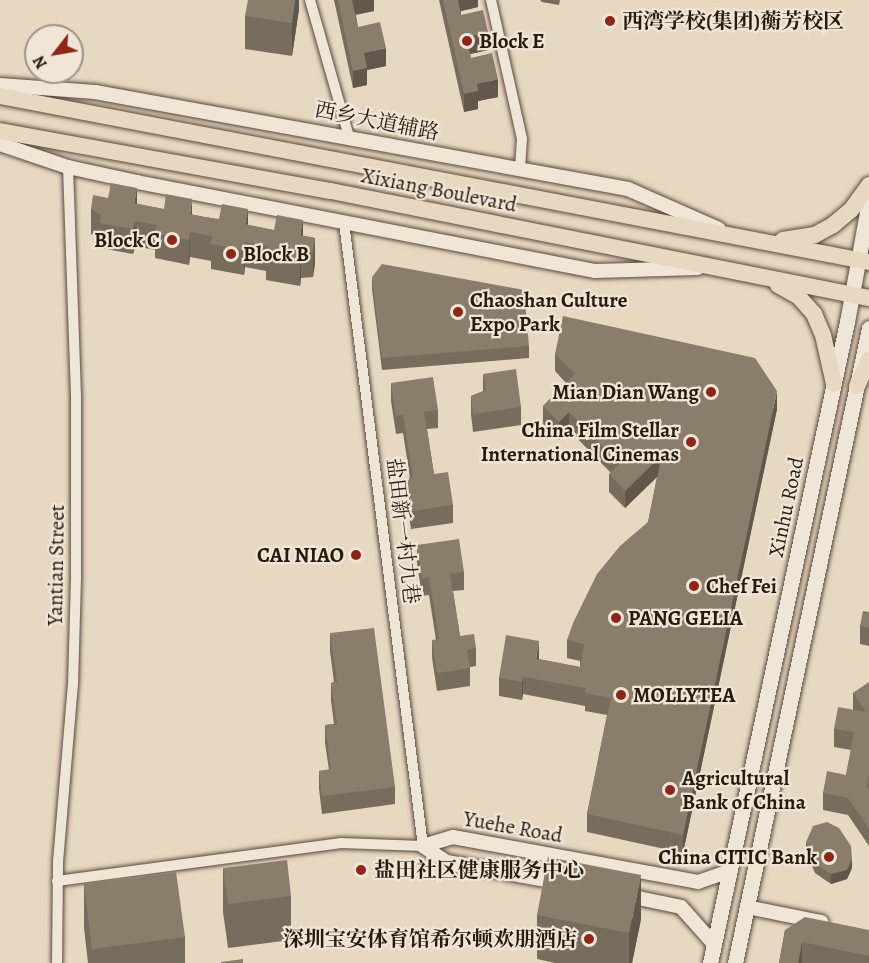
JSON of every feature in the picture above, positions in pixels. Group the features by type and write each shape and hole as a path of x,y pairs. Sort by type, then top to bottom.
{"main road":[{"name":"Xixiang Boulevard","path":"0,96 864,261"},
{"name":"Xixiang Boulevard","path":"0,131 331,191 861,296"},
{"path":"761,241 800,239 827,228 851,210 869,185"},
{"name":"Xinhu Road","path":"710,963 834,384 861,296 869,201"},
{"path":"761,277 798,296 814,314 823,335 834,384"},
{"path":"735,963 869,328"},
{"path":"857,386 869,360"}],"street":[{"path":"310,0 349,137"},
{"path":"491,0 522,139 520,168"},
{"name":"西乡大道辅路","path":"0,85 95,92 628,189 738,237"},
{"path":"0,144 68,167 595,271 717,268"},
{"name":"Yantian Street","path":"57,963 57,881 73,685 76,578 76,396 68,167"},
{"name":"盐田新一村九巷","path":"344,222 423,846"},
{"name":"Yuehe Road","path":"423,846 453,837 698,882 730,871"},
{"path":"57,881 341,843 423,846 447,862 574,886"},
{"path":"609,892 681,907 714,944"},
{"path":"747,908 836,924"}],"building":[{"path":"248,0 295,0 292,23 245,16"},
{"path":"338,0 352,0 358,27 380,22 386,48 364,53 367,68 353,71"},
{"path":"443,0 458,0 461,15 483,10 488,32 466,37 471,58 492,53 498,79 477,84 478,91 464,94"},
{"path":"111,183 137,188 134,203 164,209 166,194 192,199 190,214 204,217 219,219 222,204 248,209 245,224 274,230 277,215 303,220 300,235 315,238 313,252 301,253 300,261 266,254 268,246 245,242 244,250 211,244 212,236 190,232 189,240 155,233 157,225 135,221 133,229 100,223 101,215 91,209 93,195 108,198"},
{"path":"382,264 524,290 529,346 382,358 372,277"},
{"path":"563,316 755,358 777,391 683,835 587,814 611,698 585,693 586,688 523,677 522,682 499,678 506,635 539,641 536,659 580,667 584,644 567,640 573,623 597,574 620,546 648,522 662,455 625,491 609,474 620,464 595,438 569,412 559,422 543,406 575,374 555,354"},
{"path":"516,369 521,407 473,414 471,396 486,390 483,374"},
{"path":"433,377 438,410 424,412 434,474 448,472 453,505 411,511 406,478 413,477 403,415 396,416 391,383"},
{"path":"459,539 464,572 450,574 460,636 474,634 476,648 467,650 470,668 437,673 432,640 439,639 429,577 422,578 417,545"},
{"path":"863,611 869,612 869,628 860,626"},
{"path":"374,628 395,787 322,796 319,771 331,769 325,725 337,724 331,683 337,682 330,633"},
{"path":"869,682 867,787 869,790 869,828 848,798 823,793 827,771 846,775 854,732 834,729 838,707 866,712 853,693"},
{"name":"China CITIC Bank","path":"827,822 839,828 851,846 852,859 847,870 831,874 815,864 806,842 813,826"},
{"path":"548,857 641,875 629,933 537,915"},
{"path":"287,860 291,896 228,904 223,868"},
{"path":"176,872 185,937 92,949 84,884"},
{"path":"805,917 869,930 869,956 802,942 798,963 779,963 785,930"},
{"path":"243,959 243,963 221,963 221,962"}],"place":[{"name":"西湾学校(集团)蘅芳校区","path":"610,21"},
{"name":"Block E","path":"467,41"},
{"name":"Block C","path":"172,240"},
{"name":"Block B","path":"231,254"},
{"name":"Chaoshan Culture Expo Park","path":"458,312"},
{"name":"Mian Dian Wang","path":"711,392"},
{"name":"China Film Stellar International Cinemas","path":"691,442"},
{"name":"CAI NIAO","path":"356,555"},
{"name":"Chef Fei","path":"694,586"},
{"name":"PANG GELIA","path":"616,618"},
{"name":"MOLLYTEA","path":"621,695"},
{"name":"Agricultural Bank of China","path":"670,790"},
{"name":"China CITIC Bank","path":"829,857"},
{"name":"盐田社区健康服务中心","path":"361,870"},
{"name":"深圳宝安体育馆希尔顿欢朋酒店","path":"589,939"}]}
